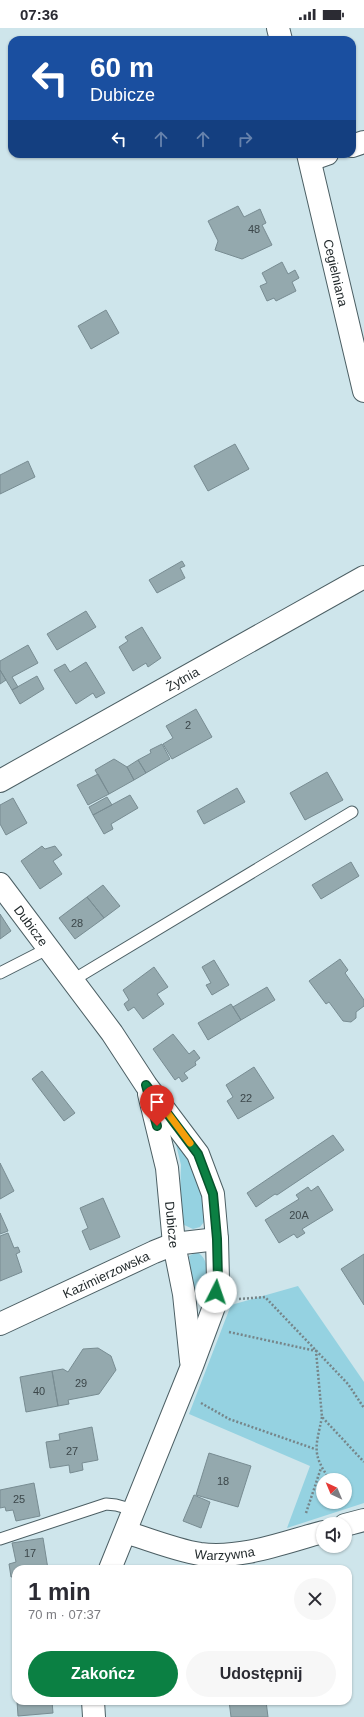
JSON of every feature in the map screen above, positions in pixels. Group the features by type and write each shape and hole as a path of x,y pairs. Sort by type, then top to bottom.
{"street":[{"name":"Cegielniana","path":"315,158 363,380"},
{"name":"Żytnia","path":"0,781 364,577"},
{"name":"Dubicze","path":"0,884 112,1032 146,1085 198,1154 213,1194 217,1239 218,1280 215,1304 192,1366 112,1565"},
{"name":"Dubicze","path":"146,1085 167,1168 174,1244 184,1294 192,1366"},
{"name":"Kazimierzowska","path":"0,1324 139,1258 174,1244 217,1239"},
{"path":"352,1523 364,1520"},
{"name":"Warzywna","path":"126,1532 199,1554 225,1555 248,1553 316,1534"},
{"path":"93,1705 94,1717"}],"lane":[{"path":"73,980 352,812"},
{"path":"0,973 48,948"},
{"path":"0,1539 106,1504 134,1510"}],"path":[{"path":"215,1304 226,1306 234,1299 265,1297 348,1384 364,1408"},
{"path":"227,1332 316,1350 322,1417 315,1449 325,1473"},
{"path":"198,1401 229,1420 315,1449"},
{"path":"322,1417 364,1462"},
{"path":"304,1518 322,1468"}],"shaded area":[{"path":"173,1132 187,1152 205,1203 204,1222 200,1227 193,1229 182,1224 180,1194 181,1165"},
{"path":"197,1252 204,1260 207,1270 205,1293 193,1290 189,1256"},
{"path":"298,1286 364,1382 364,1503 352,1507 352,1473 316,1473 316,1509 346,1509 321,1517 316,1517 316,1519 287,1528 310,1466 189,1414 231,1305"}],"building":[{"path":"238,206 244,217 260,209 266,223 262,225 272,245 242,259 215,250 218,241 208,221"},
{"path":"282,262 288,274 295,270 299,278 292,282 296,291 276,301 274,298 267,301 260,286 267,283 262,273"},
{"path":"106,310 119,333 91,349 78,326"},
{"path":"235,444 249,469 208,491 194,466"},
{"path":"28,461 35,477 0,494 0,475"},
{"path":"182,561 185,566 180,568 185,578 157,593 149,580"},
{"path":"86,611 96,627 57,650 47,634"},
{"path":"142,627 161,658 148,667 146,663 133,671 119,647 128,641 125,637"},
{"path":"28,645 38,663 12,677 18,687 12,690 0,670 0,661"},
{"path":"86,662 105,693 96,698 93,693 76,704 54,670 65,664 70,672"},
{"path":"0,670 6,680 0,684"},
{"path":"37,676 44,689 20,704 12,690"},
{"path":"196,709 212,737 172,759 163,744 173,738 166,726"},
{"path":"162,744 170,759 146,773 138,760 151,753 150,750"},
{"path":"114,759 127,767 134,780 109,794 95,770"},
{"path":"138,760 146,773 134,780 127,767"},
{"path":"327,772 343,800 305,820 290,793"},
{"path":"98,774 109,794 88,805 77,785"},
{"path":"237,788 245,802 204,824 197,811"},
{"path":"130,795 138,808 111,824 113,829 104,834 93,815"},
{"path":"107,797 112,805 93,815 89,807"},
{"path":"13,798 27,823 6,835 0,824 0,805"},
{"path":"42,846 45,849 55,846 62,855 53,861 62,874 40,889 21,861"},
{"path":"351,862 359,876 321,899 312,885"},
{"path":"103,885 120,906 104,918 87,897"},
{"path":"87,897 104,918 75,939 59,918"},
{"path":"0,914 11,931 0,939"},
{"path":"340,959 348,970 345,973 364,1000 364,1006 356,1012 356,1018 351,1022 343,1021 329,1002 326,1004 309,981"},
{"path":"214,960 229,985 212,995 206,985 211,983 202,967"},
{"path":"154,967 168,987 157,994 164,1004 143,1019 134,1007 128,1011 124,1004 129,1000 123,990"},
{"path":"267,987 275,1000 241,1020 233,1007"},
{"path":"231,1004 241,1020 208,1040 198,1023"},
{"path":"173,1034 189,1054 194,1050 200,1058 195,1062 196,1065 184,1073 188,1078 182,1082 179,1077 175,1080 153,1049"},
{"path":"254,1067 274,1098 238,1119 227,1101 233,1097 226,1085"},
{"path":"42,1071 75,1113 64,1121 32,1079"},
{"path":"333,1135 344,1150 277,1195 275,1194 256,1207 247,1193"},
{"path":"0,1163 14,1191 0,1199"},
{"path":"318,1186 333,1210 302,1229 305,1233 297,1238 294,1234 279,1243 265,1220 299,1199 296,1195 308,1187 311,1191"},
{"path":"103,1198 120,1237 90,1250 82,1231 88,1228 80,1208"},
{"path":"0,1213 8,1231 0,1234"},
{"path":"8,1233 14,1248 18,1247 20,1252 16,1254 22,1272 0,1281 0,1236"},
{"path":"364,1254 364,1305 341,1269"},
{"path":"98,1348 111,1356 116,1370 99,1394 68,1400 69,1404 58,1406 52,1371 63,1369 68,1372 83,1349"},
{"path":"52,1371 58,1406 26,1412 20,1377"},
{"path":"92,1427 98,1460 82,1463 83,1470 70,1473 69,1465 50,1468 46,1442 60,1440 59,1434"},
{"path":"209,1453 251,1466 238,1507 196,1495"},
{"path":"34,1483 40,1516 16,1521 13,1510 6,1511 5,1507 0,1508 0,1490"},
{"path":"194,1495 210,1502 201,1528 183,1521"},
{"path":"43,1538 47,1565 12,1565 11,1577 9,1564 16,1562 12,1543"},
{"path":"17,1705 52,1705 53,1713 18,1716"},
{"path":"230,1705 266,1705 268,1717 231,1717"}],"slow traffic":[{"path":"158,1100 190,1143"}],"route":[{"path":"157,1126 146,1085 198,1154 213,1194 217,1239 218,1280 216,1292"}]}
